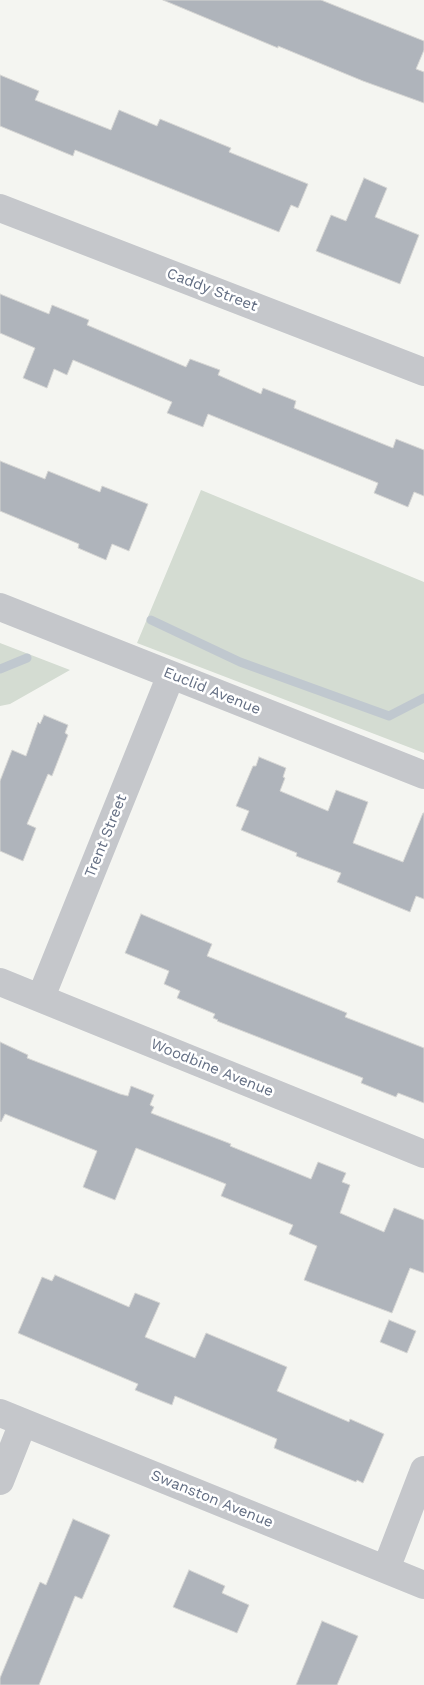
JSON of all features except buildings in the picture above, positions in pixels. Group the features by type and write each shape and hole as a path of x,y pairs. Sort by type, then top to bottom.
{"street":[{"name":"Caddy Street","path":"0,208 424,372"},
{"name":"Euclid Avenue","path":"0,607 424,775"},
{"name":"Trent Street","path":"41,997 171,675"},
{"name":"Woodbine Avenue","path":"0,982 41,997 424,1154"},
{"path":"0,1481 12,1418"},
{"name":"Swanston Avenue","path":"12,1418 424,1585"},
{"path":"386,1569 424,1470"}],"shaded area":[{"path":"201,490 424,582 424,753 137,643"},
{"path":"0,643 70,670 10,704 0,706"}],"waterway":[{"path":"151,620 240,662 389,716 424,698"},
{"path":"0,669 27,658"}]}
